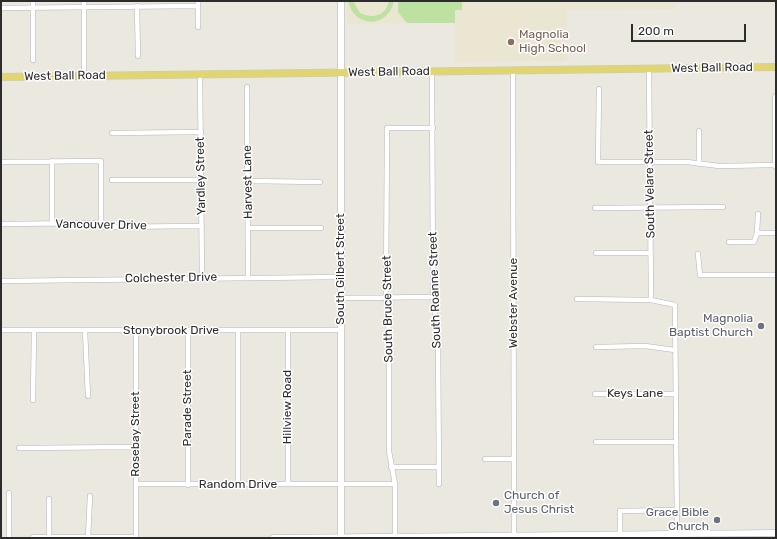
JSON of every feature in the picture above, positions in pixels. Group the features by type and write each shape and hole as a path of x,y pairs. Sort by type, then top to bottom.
{"main road":[{"name":"West Ball Road","path":"1,77 776,67"}],"street":[{"path":"33,1 33,60"},
{"path":"84,1 84,76"},
{"name":"South Gilbert Street","path":"340,1 341,538"},
{"path":"1,8 198,4 198,27"},
{"path":"137,6 138,56"},
{"name":"South Velare Street","path":"648,68 651,300"},
{"name":"Webster Avenue","path":"513,70 514,536"},
{"name":"South Roanne Street","path":"432,71 433,297 438,339 439,484"},
{"name":"Yardley Street","path":"200,74 202,278"},
{"name":"Harvest Lane","path":"247,87 248,278"},
{"path":"599,89 598,162 687,162 699,164 776,165 776,97"},
{"name":"South Bruce Street","path":"391,537 395,484 389,451 389,334 386,297 387,128 433,128"},
{"path":"699,131 699,164"},
{"path":"112,133 201,132"},
{"path":"52,161 52,224"},
{"path":"1,162 100,161 101,227"},
{"path":"112,180 201,180"},
{"path":"248,181 320,182"},
{"path":"595,208 724,207"},
{"path":"729,242 754,242 757,233 758,214"},
{"name":"Vancouver Drive","path":"1,224 94,223 101,227 202,226"},
{"path":"248,228 321,228"},
{"path":"757,233 776,233"},
{"path":"596,253 650,253"},
{"path":"698,254 700,275 776,275"},
{"name":"Colchester Drive","path":"1,281 341,277"},
{"path":"341,298 433,297"},
{"path":"577,300 651,300 675,305 677,534"},
{"name":"Stonybrook Drive","path":"1,330 341,330"},
{"path":"33,400 34,330"},
{"name":"Rosebay Street","path":"135,538 136,330"},
{"name":"Parade Street","path":"188,330 188,485"},
{"path":"238,330 238,485"},
{"name":"Hillview Road","path":"288,330 288,484"},
{"path":"85,331 88,396"},
{"path":"596,347 645,346 675,350"},
{"name":"Keys Lane","path":"595,394 676,394"},
{"path":"596,442 676,442"},
{"path":"20,448 136,447"},
{"path":"485,459 514,459"},
{"path":"391,467 438,467"},
{"name":"Random Drive","path":"136,484 395,484"},
{"path":"9,493 9,538"},
{"path":"88,538 90,496"},
{"path":"49,499 49,538"},
{"path":"620,534 620,510 676,510"},
{"path":"273,538 551,537 620,534 651,536 677,534 730,536 776,533"},
{"path":"34,538 135,538"}],"shaded area":[{"name":"Magnolia High School","path":"347,1 675,1 676,9 567,10 567,61 455,62 455,23 347,24"}],"green space":[{"path":"348,1 353,1 360,13 374,16 385,10 389,1 394,1 391,10 385,17 371,22 357,16 351,10"},
{"path":"398,1 462,1 462,10 455,10 455,23 407,23 398,12"}],"place":[{"name":"Magnolia High School","path":"511,42"},
{"name":"Magnolia Baptist Church","path":"761,326"},
{"name":"Church of Jesus Christ","path":"496,503"},
{"name":"Grace Bible Church","path":"717,520"}]}
